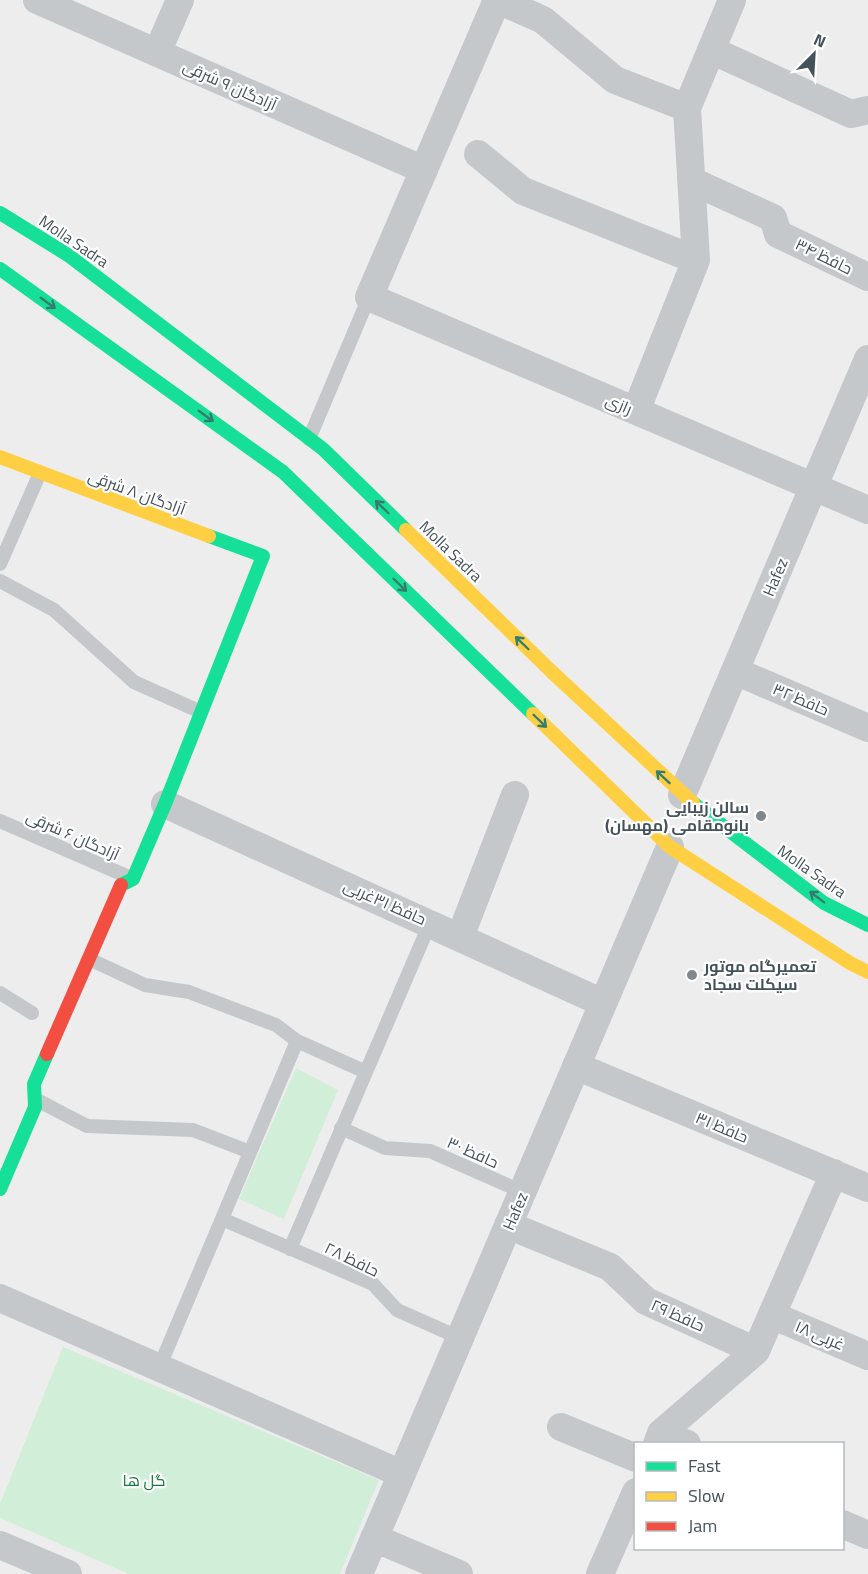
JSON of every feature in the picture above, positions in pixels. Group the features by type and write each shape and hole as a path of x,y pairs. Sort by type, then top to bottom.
{"main road":[{"name":"Molla Sadra","path":"0,213 68,255 322,449 682,795 824,903 868,925"},
{"path":"0,269 283,472 670,847 850,963 868,972"},
{"name":"آزادگان ۸ شرقی","path":"0,457 263,556 201,712"},
{"path":"0,1189 4,1169 35,1107 34,1084 121,885 133,879 201,712"}],"street":[{"name":"آزادگان ۹ شرقی","path":"37,0 424,170"},
{"path":"157,53 180,0"},
{"path":"369,297 497,0 543,20 615,80 687,108"},
{"path":"636,411 696,260 687,108 732,0"},
{"path":"711,50 851,114 868,110"},
{"path":"478,154 523,190 696,260"},
{"name":"حافظ ۳۴","path":"692,181 773,218 778,234 868,277"},
{"name":"رازی","path":"369,297 868,510"},
{"name":"Hafez","path":"682,795 868,359"},
{"name":"حافظ ۳۲","path":"735,671 868,728"},
{"path":"460,937 515,795"},
{"name":"حافظ ۳۱غربی","path":"165,804 603,1003"},
{"name":"Hafez","path":"359,1574 670,847"},
{"name":"حافظ ۳۱","path":"576,1066 868,1188"},
{"path":"659,1438 756,1350 834,1173"},
{"name":"حافظ ۲۹","path":"508,1225 610,1267 646,1301 756,1350"},
{"path":"0,1298 402,1474"},
{"name":"۱۸ غربی","path":"772,1315 868,1356"},
{"path":"561,1427 634,1457"},
{"path":"659,1438 681,1442"},
{"path":"600,1574 634,1497"},
{"path":"844,1524 868,1535"},
{"path":"374,1538 459,1574"},
{"path":"0,1545 64,1573"}],"lane":[{"path":"309,439 369,297"},
{"path":"0,564 40,473"},
{"path":"0,581 54,610 135,682 201,712"},
{"name":"آزادگان ۶ شرقی","path":"0,821 133,879"},
{"path":"290,1249 430,923"},
{"path":"88,959 145,985 189,992 276,1025 297,1041 366,1072"},
{"path":"0,993 32,1013"},
{"path":"159,1368 297,1041"},
{"path":"35,1098 87,1126 193,1130 250,1152"},
{"name":"حافظ ۳۰","path":"341,1128 385,1148 430,1151 523,1192"},
{"name":"حافظ ۲۸","path":"222,1219 373,1284 397,1310 460,1338"}],"green space":[{"path":"296,1068 338,1090 284,1219 239,1199"},
{"name":"گل ها","path":"63,1347 379,1480 340,1574 129,1574 0,1518 0,1504"}],"traffic: fast":[{"path":"0,213 68,255 323,449 406,530"},
{"path":"0,269 283,472 533,714"},
{"path":"121,885 133,879 263,556 209,536"},
{"path":"693,803 824,903 868,925"},
{"path":"0,1189 35,1107 34,1084 47,1054"}],"traffic: slow":[{"path":"0,457 209,536"},
{"path":"406,530 552,672 693,803"},
{"path":"533,714 670,847 850,963 868,972"}],"traffic: jam":[{"path":"47,1054 121,885"}],"place":[{"name":"سالن زیبایی بانومقامی (مهسان)","path":"761,816"},
{"name":"تعمیرگاه موتور سیکلت سجاد","path":"692,975"}]}
